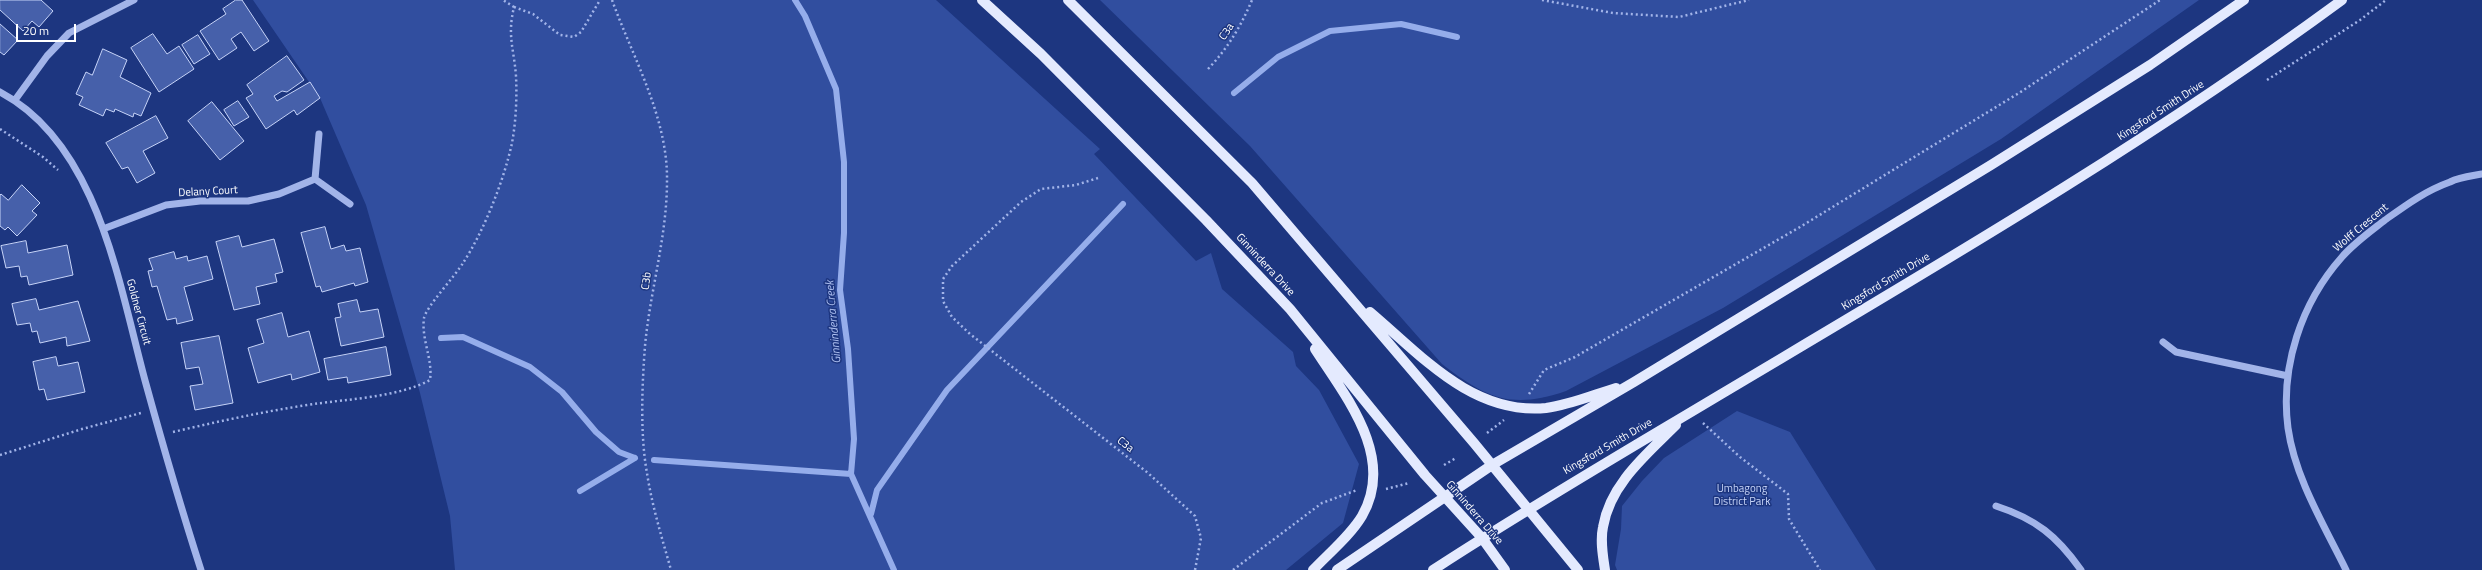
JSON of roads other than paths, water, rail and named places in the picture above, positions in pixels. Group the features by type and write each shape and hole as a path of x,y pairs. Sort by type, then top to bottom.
{"main road":[{"name":"Ginninderra Drive","path":"982,0 1041,54 1190,204 1290,309 1445,498 1482,538 1505,570"},
{"path":"1068,0 1252,183 1492,465 1578,570"},
{"path":"1337,570 1492,465 1634,382 2004,157 2150,65 2244,0"},
{"name":"Kingsford Smith Drive","path":"1433,570 1528,509 2036,206 2188,109 2342,0"},
{"path":"1347,293 1447,379 1469,392 1493,403 1518,407 1546,408 1573,402 1634,382"},
{"path":"1290,309 1360,419 1368,438 1372,460 1369,499 1361,517 1312,570"},
{"path":"1604,570 1602,528 1610,503 1630,472 1690,413"}],"street":[{"path":"15,100 47,56 69,33 134,0"},
{"name":"Goldner Circuit","path":"0,92 15,100 44,124 70,160 83,182 104,229 201,570"},
{"path":"319,134 315,179 350,204"},
{"name":"Wolff Crescent","path":"2346,570 2308,491 2296,460 2288,428 2288,376 2300,325 2320,285 2342,257 2370,232 2418,196 2451,181 2482,174"},
{"name":"Delany Court","path":"104,229 166,205 200,201 248,201 279,194 315,179"},
{"path":"2163,342 2176,352 2288,376"},
{"path":"1996,506 2021,514 2045,529 2066,549 2081,570"}],"waterway":[{"name":"Ginninderra Creek","path":"795,0 805,16 836,89 844,162 844,233 840,290 848,349 854,439 851,474 894,570"},
{"path":"1234,93 1278,57 1330,31 1401,24 1457,37"},
{"path":"871,514 877,490 947,390 1123,204"},
{"path":"441,338 463,337 530,367 562,392 596,432 619,452 635,458"},
{"path":"580,491 635,458"},
{"path":"654,460 851,474"}],"park label":[{"name":"Umbagong District Park","path":"1742,495"}]}
